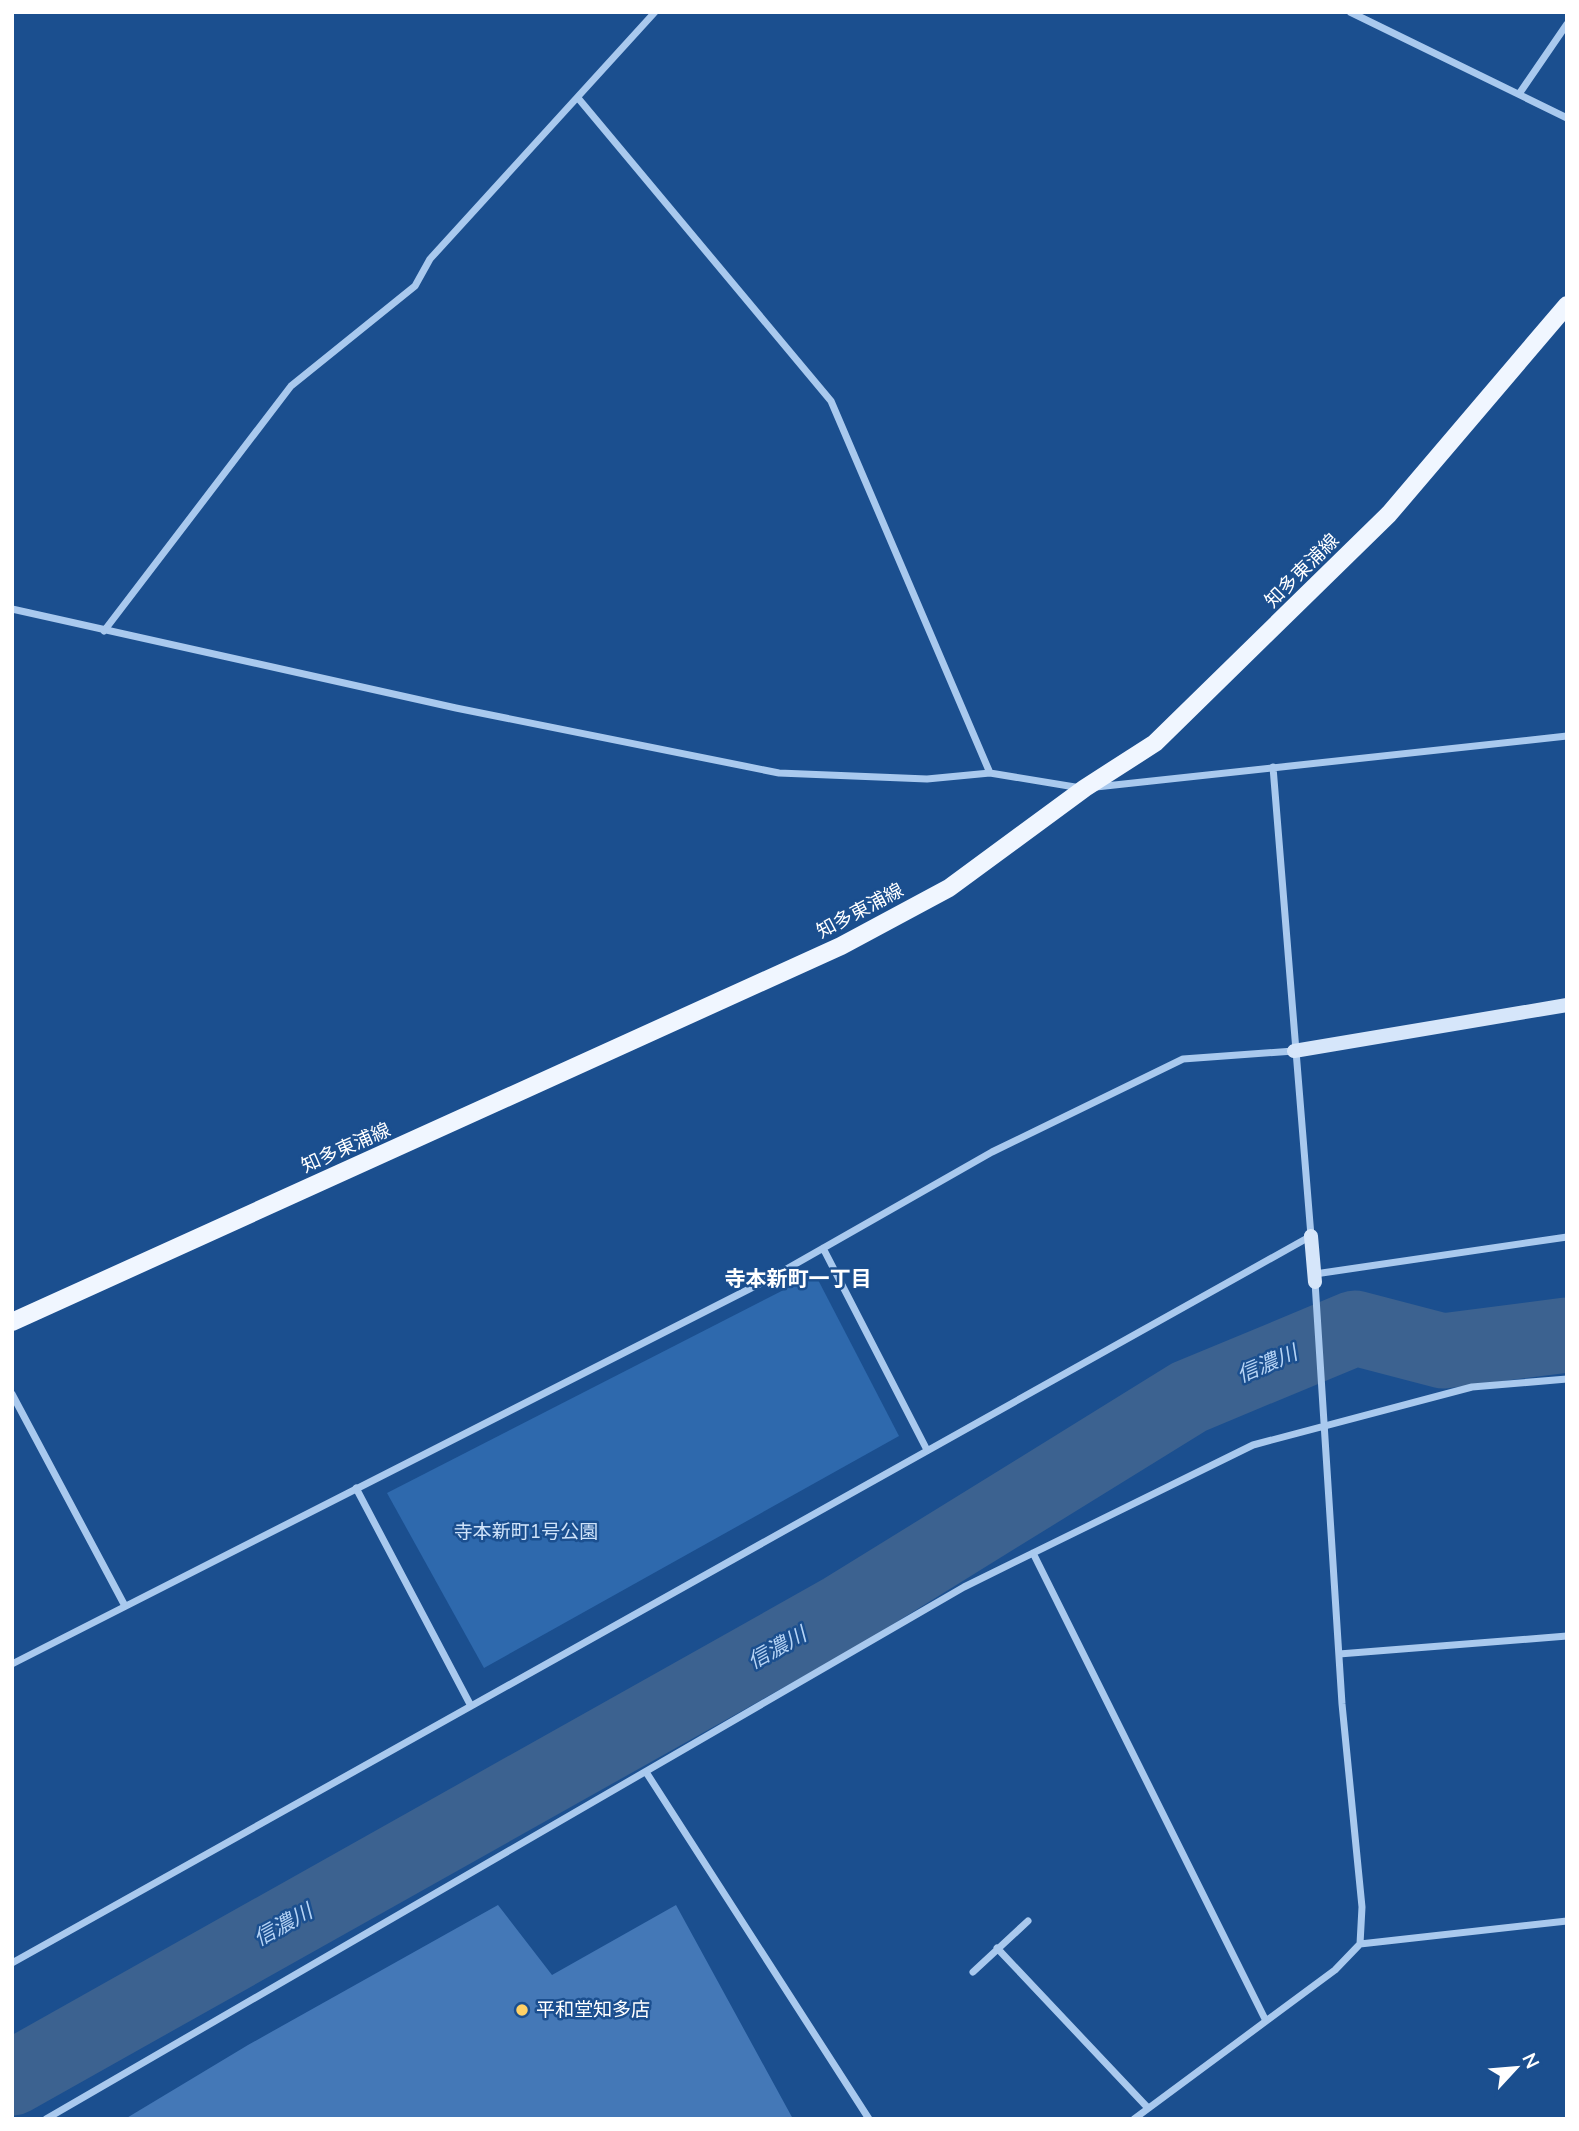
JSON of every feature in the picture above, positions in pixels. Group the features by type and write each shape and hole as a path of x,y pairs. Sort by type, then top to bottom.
{"main road":[{"name":"知多東浦線","path":"12,1322 841,946 949,888 1085,789 1155,743 1389,514 1567,305"}],"street":[{"path":"104,631 291,386 415,286 430,259 655,12"},
{"path":"1350,12 1567,118"},
{"path":"1518,94 1567,24"},
{"path":"578,98 831,401 990,773"},
{"path":"12,609 456,708 779,774 927,779 990,773 1085,789 1567,736"},
{"path":"1273,767 1311,1236 1339,1654 1362,1907 1360,1944"},
{"path":"12,1664 769,1279 992,1152 1184,1059 1294,1051 1567,1005"},
{"path":"12,1963 1311,1236"},
{"path":"1314,1278 1567,1237"},
{"path":"823,1248 927,1450"},
{"path":"46,2119 964,1587 1253,1445 1472,1387 1567,1379"},
{"path":"12,1394 125,1606"},
{"path":"356,1488 471,1706"},
{"path":"1033,1553 1266,2021"},
{"path":"1339,1654 1567,1636"},
{"path":"646,1772 869,2119"},
{"path":"972,1972 1028,1920"},
{"path":"1133,2119 1335,1970 1360,1944 1567,1920"},
{"path":"997,1948 1148,2108"}],"green space":[{"name":"寺本新町1号公園","path":"815,1274 899,1436 484,1668 387,1493"}],"building":[{"name":"平和堂知多店","path":"498,1905 552,1975 676,1905 793,2119 125,2119 248,2045"}],"waterway":[{"name":"信濃川","path":"12,2078 843,1611 1189,1397 1355,1328 1443,1351 1567,1335"}],"place":[{"name":"平和堂知多店","path":"522,2010"}],"district":[{"name":"寺本新町一丁目","path":"798,1279"}]}
